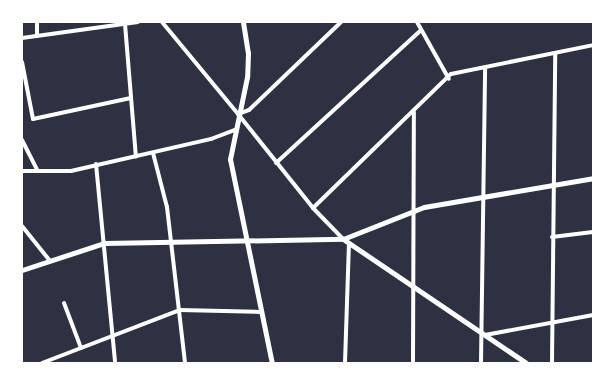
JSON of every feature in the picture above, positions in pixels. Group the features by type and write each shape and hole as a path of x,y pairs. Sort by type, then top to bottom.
{"street":[{"path":"37,22 37,36"},
{"path":"22,38 136,22"},
{"path":"162,22 313,208 349,244 526,363"},
{"path":"243,22 248,53 230,159 245,240 272,363"},
{"path":"238,114 249,110 342,22"},
{"path":"417,22 420,31 449,78"},
{"path":"125,24 136,157"},
{"path":"276,163 420,31"},
{"path":"313,208 414,112 449,78 451,74 593,45"},
{"path":"552,363 552,237 555,53"},
{"path":"22,62 24,84 33,119 131,98"},
{"path":"481,363 483,334 485,198 485,67"},
{"path":"413,363 414,112"},
{"path":"22,171 71,171 96,164 153,153 234,130"},
{"path":"22,140 37,170"},
{"path":"153,153 172,241 186,363"},
{"path":"96,164 115,363"},
{"path":"22,269 104,243 344,239 414,210 593,178"},
{"path":"22,226 50,261"},
{"path":"552,237 593,232"},
{"path":"345,363 349,244"},
{"path":"64,303 81,348"},
{"path":"42,363 180,310 260,312"},
{"path":"483,334 593,315"}]}
